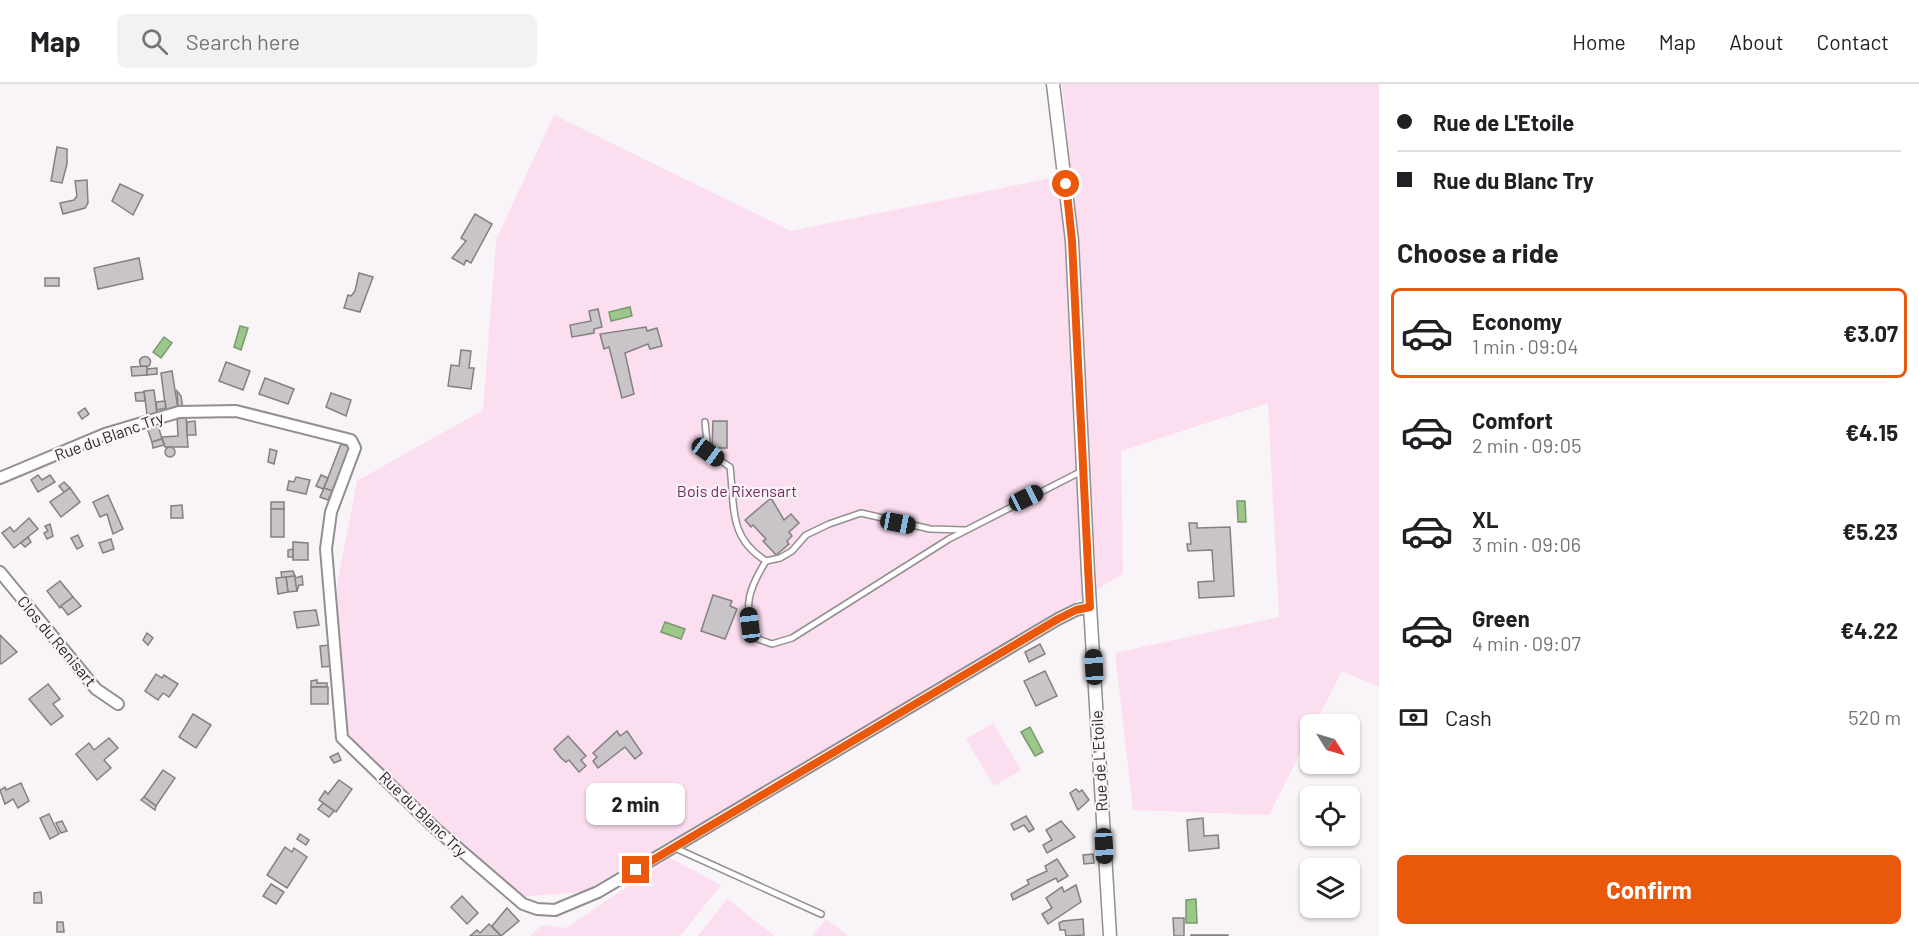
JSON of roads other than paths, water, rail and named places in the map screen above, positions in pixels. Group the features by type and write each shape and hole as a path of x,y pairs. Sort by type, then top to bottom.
{"street":[{"name":"Rue de L'Etoile","path":"1053,84 1071,226 1090,607 1110,936"},
{"name":"Rue du Blanc Try","path":"0,478 105,434 179,412 236,411 348,438 355,448 331,512 326,549 342,735 345,742 374,766 437,831 513,898 531,907 547,910 565,907 598,892 1058,619 1076,610 1090,607"},
{"name":"Clos du Renisart","path":"0,572 96,689 118,704"}],"lane":[{"path":"705,422 708,452 730,467 737,530 749,550 766,561 780,558 792,551 806,536 829,524 861,513 930,528 966,530"},
{"path":"766,561 751,585 747,601 750,625 758,639 772,644 792,638 966,530 1083,470"},
{"path":"673,848 821,914"}],"park label":[{"name":"Bois de Rixensart","path":"737,491"}]}
